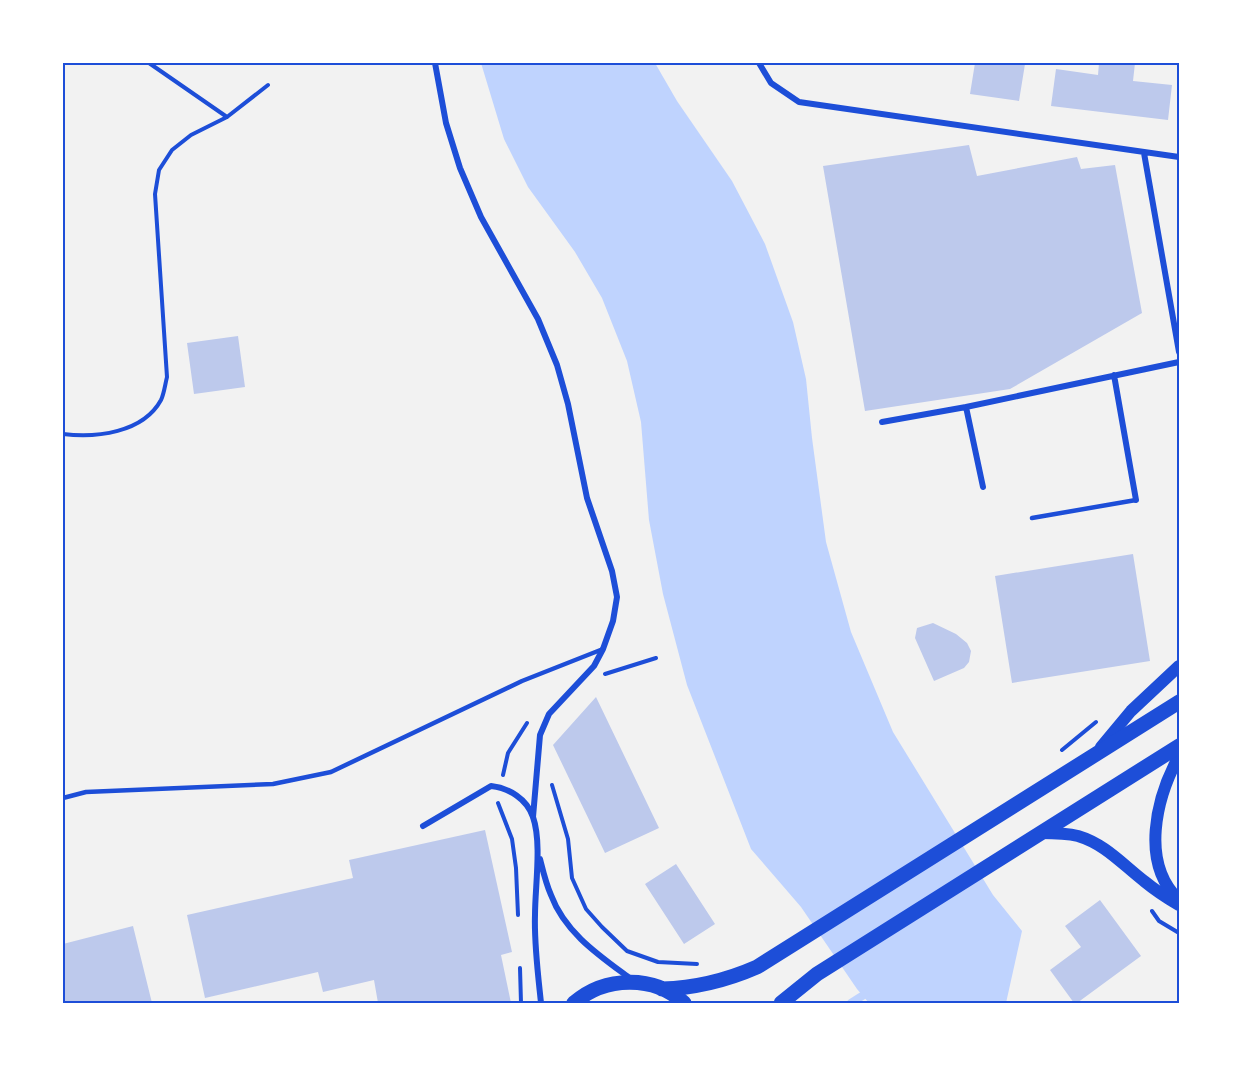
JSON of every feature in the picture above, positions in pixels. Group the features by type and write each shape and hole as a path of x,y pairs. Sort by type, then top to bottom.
{"main road":[{"path":"1095,754 1131,711 1179,666"},
{"path":"574,1003 600,987 624,982 636,982 662,988 687,988 711,984 757,967 1179,702"},
{"path":"781,1003 817,974 1179,746"},
{"path":"1179,756 1173,766 1161,802 1156,836 1160,869 1165,882 1179,902"},
{"path":"1040,833 1078,836 1095,843 1110,852 1144,881 1179,902"},
{"path":"662,988 684,1003"}],"street":[{"path":"435,63 446,123 460,168 481,217 538,319 557,365 587,498 612,571 617,597 614,621 594,666 549,714 540,735 533,817 538,853 551,897 564,920 585,943 636,982"},
{"path":"759,63 771,83 799,102 1179,157"},
{"path":"1144,153 1179,351"},
{"path":"882,422 966,407 1179,362"},
{"path":"1114,375 1136,500"},
{"path":"966,407 983,487"},
{"path":"423,825 491,786 511,791 521,799 533,817"},
{"path":"538,853 535,917 541,1003"}],"lane":[{"path":"1032,518 1136,500"},
{"path":"63,798 86,792 273,784 331,772 522,681 603,648"}],"path":[{"path":"149,63 227,117"},
{"path":"63,434 81,436 120,430 145,420 161,400 167,377 155,194 159,170 172,150 191,135 227,117 268,85"},
{"path":"601,676 656,658"},
{"path":"1053,757 1096,722"},
{"path":"551,782 568,839 572,878 586,909 627,951 658,962 700,964"},
{"path":"498,804 512,838 518,916"},
{"path":"520,964 521,1003"}],"water":[{"path":"481,63 655,63 677,101 732,181 765,244 793,322 806,379 826,542 851,632 893,732 993,895 1022,931 1006,1003 869,1003 801,907 751,849 687,685 663,594 649,520 641,422 627,361 602,298 575,252 528,187 504,139"}],"building":[{"path":"975,63 1025,64 1019,101 970,94"},
{"path":"1099,63 1135,63 1133,81 1172,85 1168,120 1051,106 1056,69 1098,75"},
{"path":"969,145 977,176 1077,157 1081,169 1115,165 1142,313 1010,389 865,411 823,166"},
{"path":"238,336 245,387 194,394 187,343"},
{"path":"1133,554 1150,661 1012,683 995,576"},
{"path":"933,623 956,634 967,643 971,651 969,662 964,668 934,681 915,638 917,628"},
{"path":"596,697 659,828 605,853 553,745"},
{"path":"485,830 512,952 501,955 511,1003 378,1003 374,980 323,992 318,972 205,998 187,915 353,878 349,860"},
{"path":"676,864 715,924 684,944 645,884"},
{"path":"1100,900 1141,956 1074,1003 1050,970 1081,947 1065,926"},
{"path":"133,926 152,1003 63,1003 63,944"}],"waterway":[{"path":"851,1003 870,991"}]}
